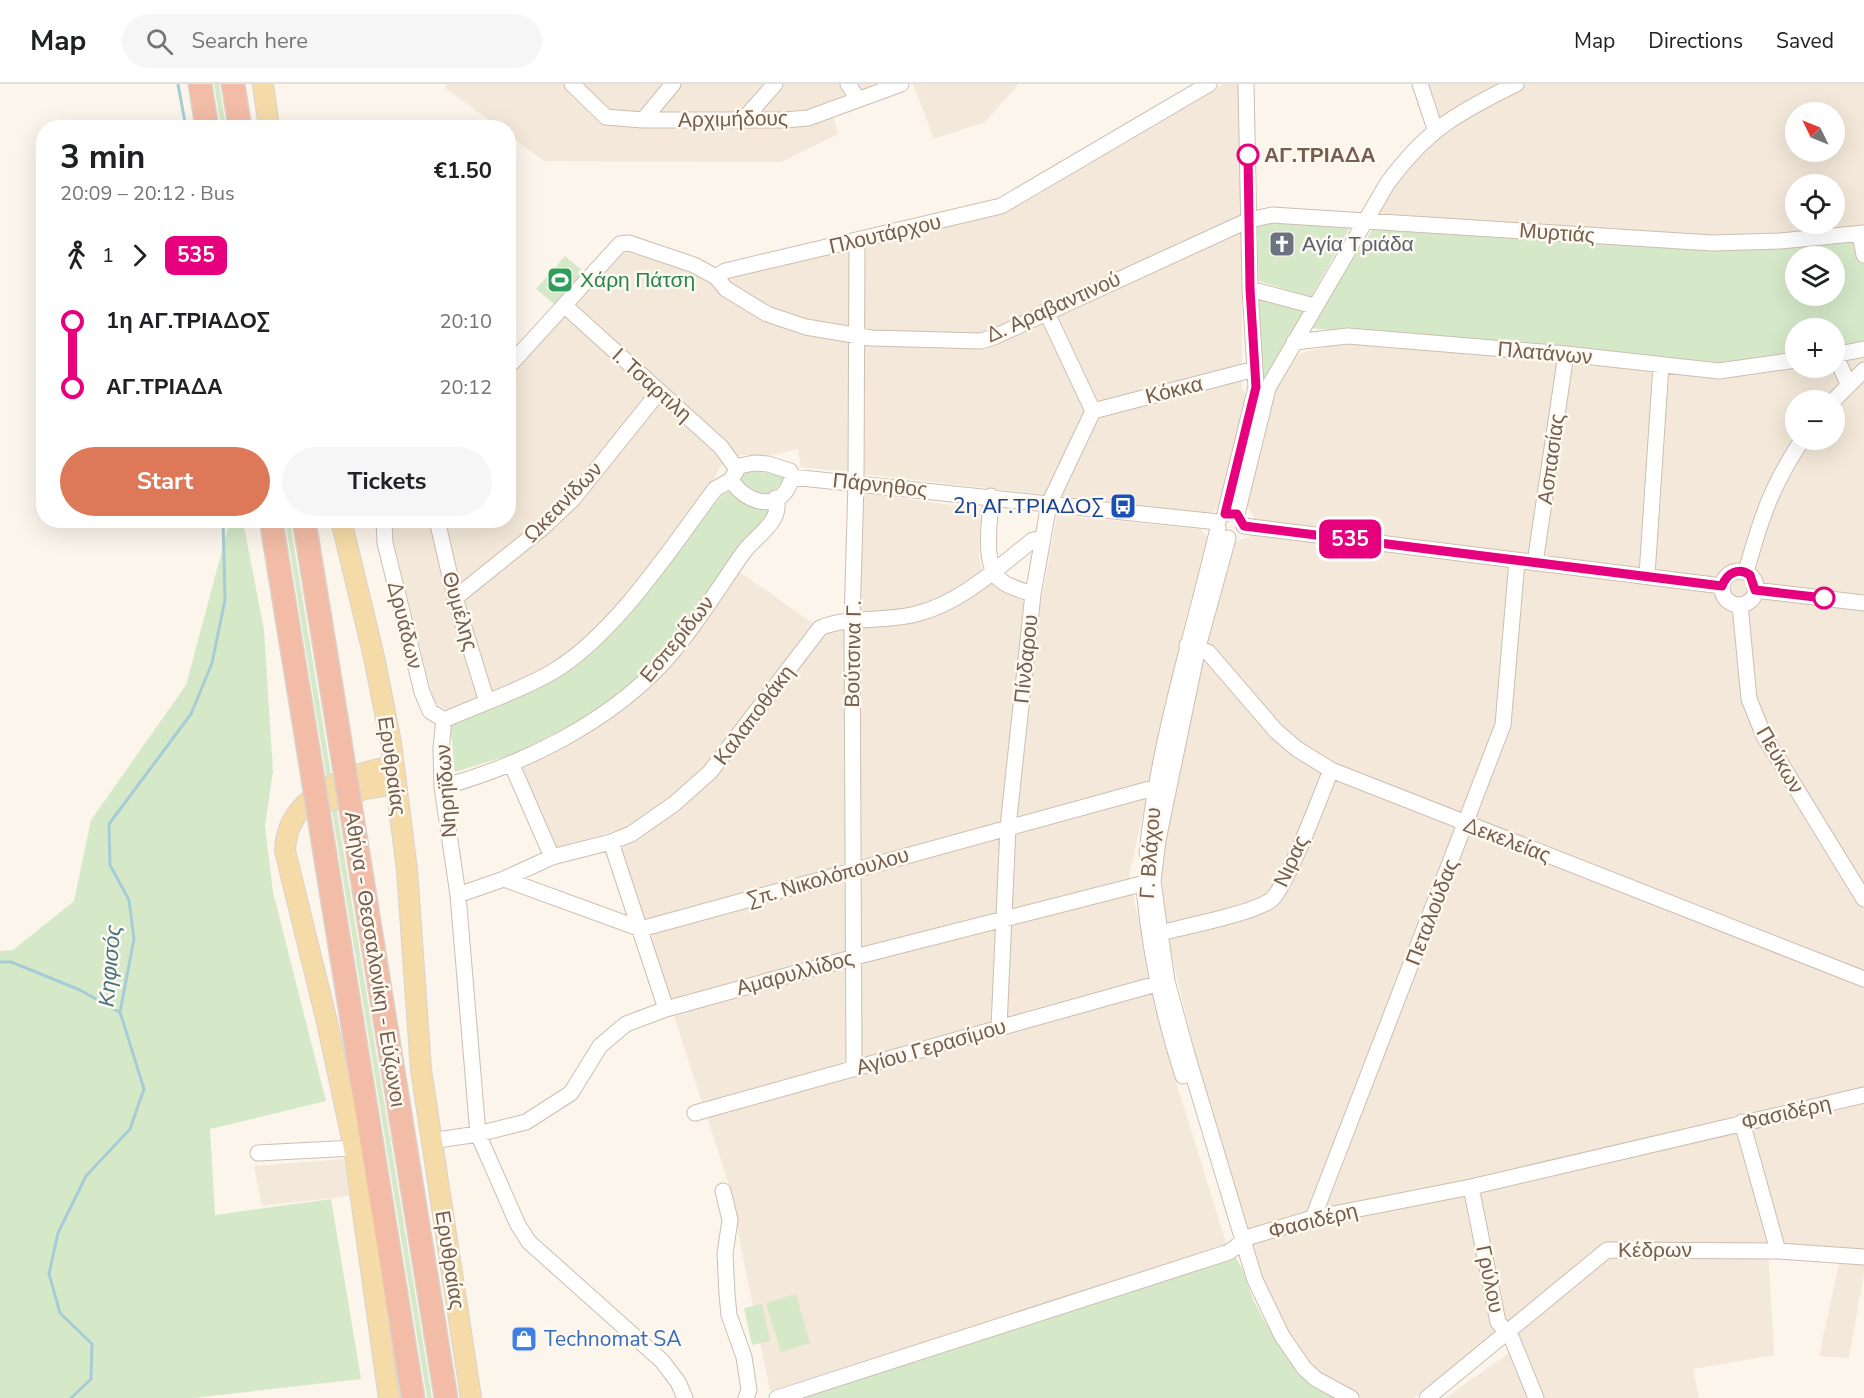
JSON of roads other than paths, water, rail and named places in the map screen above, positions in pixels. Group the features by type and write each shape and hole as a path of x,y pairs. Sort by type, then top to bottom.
{"highway":[{"path":"200,84 206,120"},
{"path":"233,84 239,120"},
{"name":"Αθήνα - Θεσσαλονίκη - Εύζωνοι","path":"272,528 413,1398"},
{"name":"Αθήνα - Θεσσαλονίκη - Εύζωνοι","path":"305,528 446,1398"}],"main road":[{"path":"263,84 268,120"},
{"name":"Ερυθραίας","path":"342,528 361,659 389,776"},
{"name":"Ερυθραίας","path":"343,528 374,657 389,776 398,920 415,1015 431,1141 471,1398"},
{"path":"389,776 344,795 312,814 300,828 295,851 301,911 354,1148 390,1398"}],"street":[{"name":"Αρχιμήδους","path":"572,84 606,117 643,120 808,117 901,84"},
{"path":"643,120 673,84"},
{"path":"744,119 775,84"},
{"path":"848,84 857,98"},
{"name":"Πλουτάρχου","path":"716,277 725,271 1001,206 1209,84"},
{"path":"1229,524 1253,400 1256,369 1250,289 1246,84"},
{"path":"1420,84 1436,129"},
{"path":"1229,524 1268,388 1365,220 1409,153 1436,129 1471,106 1516,84"},
{"name":"Μυρτιάς","path":"1250,220 1272,215 1712,243 1862,234"},
{"name":"Δ. Αραβαντινού","path":"716,277 726,289 767,314 806,327 856,336 915,340 986,340 1250,220"},
{"path":"1862,234 1864,255"},
{"name":"Βούτσινα Γ.","path":"854,1069 852,622 856,483 857,240"},
{"path":"516,358 620,244 629,243 694,265 716,277"},
{"path":"1250,289 1314,306"},
{"name":"Ι. Τσαρτιλη","path":"564,305 658,393 721,447 733,474"},
{"path":"1047,311 1093,411"},
{"name":"Πλατάνων","path":"1294,342 1348,336 1566,354 1719,371 1785,362"},
{"path":"1845,352 1864,349"},
{"name":"Ασπασίας","path":"1535,563 1566,354"},
{"path":"1647,575 1661,365"},
{"name":"Κόκκα","path":"1093,411 1256,369"},
{"path":"1843,390 1864,370"},
{"path":"1845,377 1848,384"},
{"name":"Ωκεανίδων","path":"455,598 541,529 573,499 658,393"},
{"name":"Πίνδαρου","path":"999,1027 1008,827 1033,594 1049,504 1093,411"},
{"path":"1746,572 1763,510 1778,475 1795,450"},
{"path":"744,464 768,464 785,468 792,477 787,489 767,502 754,501 742,495 733,474 744,464"},
{"name":"Νηρηϊδων","path":"685,1398 678,1382 662,1361 529,1242 518,1225 478,1134 458,895 442,788 441,748 444,720 553,671 599,633 622,610 715,489 733,474"},
{"name":"Πάρνηθος","path":"792,477 992,496 1722,586"},
{"path":"992,496 990,553 994,571 1005,583 1033,594"},
{"name":"Εσπερίδων","path":"442,788 493,772 589,725 624,700 661,665 747,547 776,518 779,511 776,498"},
{"name":"Γ. Βλάχου","path":"1229,524 1193,646 1151,815 1149,882 1154,934 1174,1047 1229,1215 1268,1309 1293,1353 1316,1379 1351,1398"},
{"name":"Δρυάδων","path":"384,528 385,543 422,692 430,711 444,720"},
{"name":"Θυμέλης","path":"438,528 455,598 487,702"},
{"name":"Καλαποθάκη","path":"458,895 504,879 552,857 611,842 632,834 657,816 710,772 820,628 852,622 890,619 927,611 961,594 1033,540 1043,538"},
{"name":"Πεταλούδας","path":"1313,1218 1503,725 1517,561"},
{"path":"1746,572 1754,579 1755,590 1750,601 1740,605 1726,598 1722,586 1731,573 1746,572"},
{"path":"1755,590 1864,603"},
{"name":"Πεύκων","path":"1740,605 1749,699 1764,736 1864,899"},
{"name":"Γ. Βλάχου","path":"1149,882 1193,646"},
{"name":"Δεκελείας","path":"1193,646 1211,655 1276,731 1331,770 1864,979"},
{"path":"511,763 552,857"},
{"name":"Νιρας","path":"1154,934 1255,908 1273,899 1284,880 1331,770"},
{"name":"Σπ. Νικολόπουλου","path":"641,929 1157,787"},
{"path":"611,842 666,1009"},
{"path":"504,879 641,929"},
{"name":"Αμαρυλλίδος","path":"431,1141 478,1134 526,1122 571,1093 600,1046 626,1024 666,1009 855,957 1149,882"},
{"name":"Αγίου Γερασίμου","path":"694,1113 1163,981"},
{"name":"Φασιδέρη","path":"777,1398 1164,1274 1229,1252 1249,1237 1313,1218 1471,1187 1864,1095"},
{"path":"1742,1122 1778,1251"},
{"path":"258,1153 354,1148"},
{"name":"Γρύλου","path":"1471,1187 1496,1313 1500,1325 1513,1341 1536,1398"},
{"path":"723,1191 730,1220 725,1254 729,1315 744,1357 749,1390 746,1398"},
{"name":"Κέδρων","path":"1427,1398 1596,1256 1607,1250 1778,1251 1864,1257"}],"waterway":[{"path":"178,84 185,120"},
{"name":"Κηφισός","path":"71,1398 91,1379 92,1344 60,1313 49,1274 58,1233 86,1176 130,1129 144,1089 120,1012 134,939 129,900 110,865 109,824 191,714 212,663 225,600 223,528"},
{"path":"0,962 11,962 80,990 119,1012"}],"place":[{"name":"ΑΓ.ΤΡΙΑΔΑ","path":"1248,155"},
{"name":"Αγία Τριάδα","path":"1282,244"},
{"name":"Χάρη Πάτση","path":"560,280"},
{"name":"2η ΑΓ.ΤΡΙΑΔΟΣ","path":"1123,506"},
{"name":"Technomat SA","path":"524,1339"}]}
